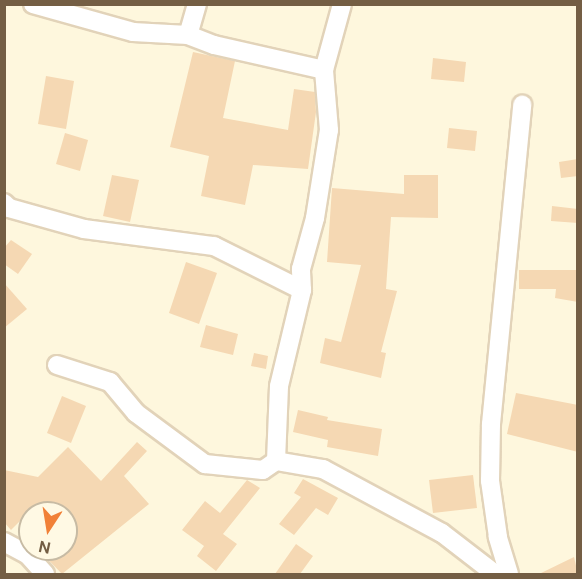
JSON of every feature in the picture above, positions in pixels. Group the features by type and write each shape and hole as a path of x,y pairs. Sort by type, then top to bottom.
{"street":[{"path":"33,4 134,32 188,35 214,45 324,70"},
{"path":"188,35 197,4"},
{"path":"276,461 279,386 302,290 301,269 315,218 329,130 324,70 342,4"},
{"path":"509,574 498,537 490,481 491,424 522,105"},
{"path":"4,203 9,208 84,229 214,246 302,290"},
{"path":"57,365 110,382 135,413 205,465 263,470 276,461 323,469 442,533 495,574"},
{"path":"7,538 45,574"}],"building":[{"path":"193,52 235,61 223,118 288,130 294,89 315,92 316,112 308,169 253,165 245,205 201,196 209,156 170,147"},
{"path":"433,58 466,62 464,82 431,79"},
{"path":"46,76 74,81 66,129 38,124"},
{"path":"449,128 477,131 475,151 447,148"},
{"path":"65,133 88,140 80,171 56,164"},
{"path":"578,159 578,176 561,178 559,162"},
{"path":"112,175 139,180 130,222 103,216"},
{"path":"404,175 438,175 438,218 391,217 386,289 397,291 381,352 386,353 381,378 320,363 325,338 341,342 361,265 327,262 332,188 404,194"},
{"path":"552,206 578,209 578,223 551,221"},
{"path":"11,240 32,254 18,274 4,264 4,248"},
{"path":"186,262 217,273 199,324 169,313"},
{"path":"519,270 578,270 578,302 555,298 556,289 519,289"},
{"path":"4,283 27,309 4,328"},
{"path":"206,325 238,334 233,355 200,347"},
{"path":"254,353 268,356 266,369 251,366"},
{"path":"516,393 578,405 578,452 507,434"},
{"path":"62,396 86,406 71,443 47,433"},
{"path":"298,410 328,417 327,420 382,429 378,456 327,447 328,440 293,432"},
{"path":"137,442 147,451 124,476 149,504 62,574 50,561 78,561 78,501 18,501 18,523 11,530 4,522 4,470 38,477 68,447 101,481"},
{"path":"473,475 477,508 433,513 429,480"},
{"path":"303,479 338,498 328,515 316,508 294,535 279,524 301,497 294,493"},
{"path":"247,480 260,488 223,534 237,544 216,571 197,556 204,546 182,530 205,501 220,513"},
{"path":"296,544 313,556 300,574 275,574"},
{"path":"574,557 578,574 539,574"}]}
